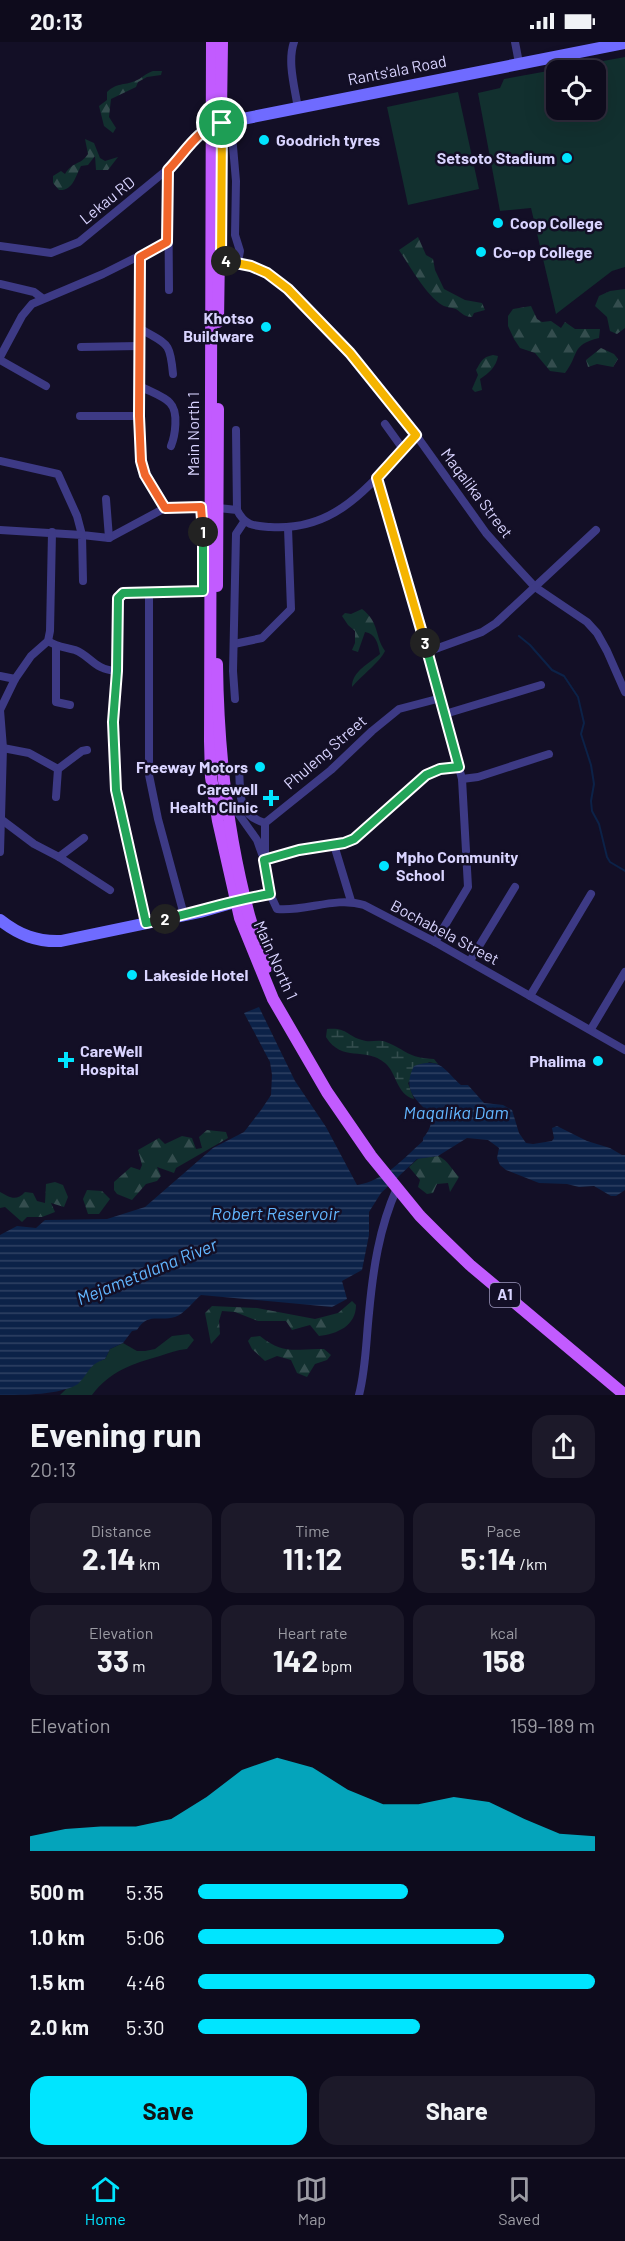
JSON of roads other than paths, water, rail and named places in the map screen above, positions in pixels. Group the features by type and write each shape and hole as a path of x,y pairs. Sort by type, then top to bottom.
{"main road":[{"name":"Main North 1","path":"212,42 217,124"},
{"name":"Main North 1","path":"222,42 217,124 210,507 208,683 211,777 218,821 253,953 273,999 327,1092 381,1168 420,1216 470,1265 625,1395"},
{"name":"Main North 1","path":"210,507 217,711 240,900"}],"street":[{"path":"294,42 291,52 292,70 298,109"},
{"path":"515,42 519,63"},
{"name":"Rants'ala Road","path":"217,124 623,43"},
{"name":"Lekau RD","path":"0,246 38,252 59,251 79,242 168,170 217,124"},
{"path":"232,135 236,181 235,236 240,251 238,262"},
{"path":"168,170 169,291"},
{"path":"46,386 0,359 2,348 32,304 103,274 167,242"},
{"path":"140,257 141,461 145,475 165,508"},
{"name":"Maqalika Street","path":"216,261 238,262 273,277 309,309 350,353 416,435 486,533 535,587 587,622 597,633 625,692"},
{"path":"0,284 34,292 42,298"},
{"path":"139,328 167,344 171,351 173,374"},
{"path":"81,347 139,346"},
{"path":"140,386 170,402 174,410 174,437 171,446"},
{"path":"80,416 139,416"},
{"path":"386,424 403,449"},
{"path":"236,430 237,510 244,522 250,526 288,528 331,516 340,511 377,478 416,435"},
{"path":"0,460 58,474 77,516 82,535 82,581"},
{"path":"377,478 446,714 462,779 468,887 435,942"},
{"path":"106,500 109,538"},
{"path":"146,923 116,790 113,722 117,671 118,598 123,593 203,591 210,507"},
{"path":"0,530 52,532 109,538 165,508 210,507 237,510"},
{"path":"236,699 234,644 236,534 244,522"},
{"path":"234,644 262,638 291,609 288,528"},
{"path":"427,651 482,632 511,611 596,530"},
{"path":"0,852 3,747 0,710 15,679 31,656 48,641 52,532"},
{"path":"149,592 149,775 158,819 184,915"},
{"path":"48,641 56,646 77,651 107,671 117,671"},
{"path":"56,646 56,702 70,705"},
{"path":"0,676 15,679"},
{"path":"446,714 541,685"},
{"name":"Phuleng Street","path":"265,823 331,770 399,709 441,698"},
{"path":"3,747 29,753 58,769"},
{"path":"56,797 58,769 82,751 87,750"},
{"path":"462,779 478,777 549,754"},
{"path":"264,860 354,839 432,771 459,767"},
{"path":"239,769 242,807 250,817 265,823 264,860"},
{"path":"0,920 15,932 49,941 80,938 270,894 264,860 257,840 226,797"},
{"path":"2,820 34,843 110,890"},
{"path":"59,857 84,838"},
{"path":"334,845 351,901"},
{"path":"470,961 515,887"},
{"name":"Bochabela Street","path":"270,894 278,909 293,911 315,905 351,901 364,905 470,961 625,1050"},
{"path":"530,996 591,894"},
{"path":"591,1029 625,972"},
{"path":"359,1395 366,1356 375,1257 396,1187"}],"water":[{"name":"Robert Reservoir","path":"259,1007 295,1081 326,1127 357,1185 385,1174 423,1141 430,1127 430,1119 410,1090 410,1080 414,1066 430,1063 441,1066 461,1085 468,1085 484,1103 503,1105 512,1110 519,1133 526,1143 552,1141 554,1138 552,1128 557,1126 587,1141 625,1155 625,1190 616,1196 611,1196 594,1186 579,1187 539,1183 506,1170 500,1165 497,1158 499,1148 488,1140 467,1138 438,1156 417,1159 381,1193 369,1212 369,1235 362,1270 342,1281 347,1299 332,1307 201,1295 175,1317 145,1321 137,1330 132,1331 123,1343 110,1349 105,1359 92,1366 78,1384 70,1388 52,1392 0,1395 0,1235 17,1226 36,1228 45,1220 107,1219 145,1207 213,1148 244,1132 271,1095 270,1062 244,1013"}],"waterway":[{"path":"519,636 552,670 564,676 578,697 584,723 581,734 591,765 594,784 592,811 599,824 607,857 610,862 625,871"}],"place":[{"name":"Goodrich tyres","path":"264,140"},
{"name":"Setsoto Stadium","path":"567,158"},
{"name":"Coop College","path":"498,223"},
{"name":"Co-op College","path":"481,252"},
{"name":"Khotso Buildware","path":"266,327"},
{"name":"Freeway Motors","path":"260,767"},
{"name":"Carewell Health Clinic","path":"271,798"},
{"name":"Mpho Community School","path":"384,866"},
{"name":"Lakeside Hotel","path":"132,975"},
{"name":"CareWell Hospital","path":"66,1060"},
{"name":"Phalima","path":"598,1061"}],"water label":[{"name":"Maqalika Dam","path":"456,1113"},
{"name":"Mejametalana River","path":"147,1272"}]}
